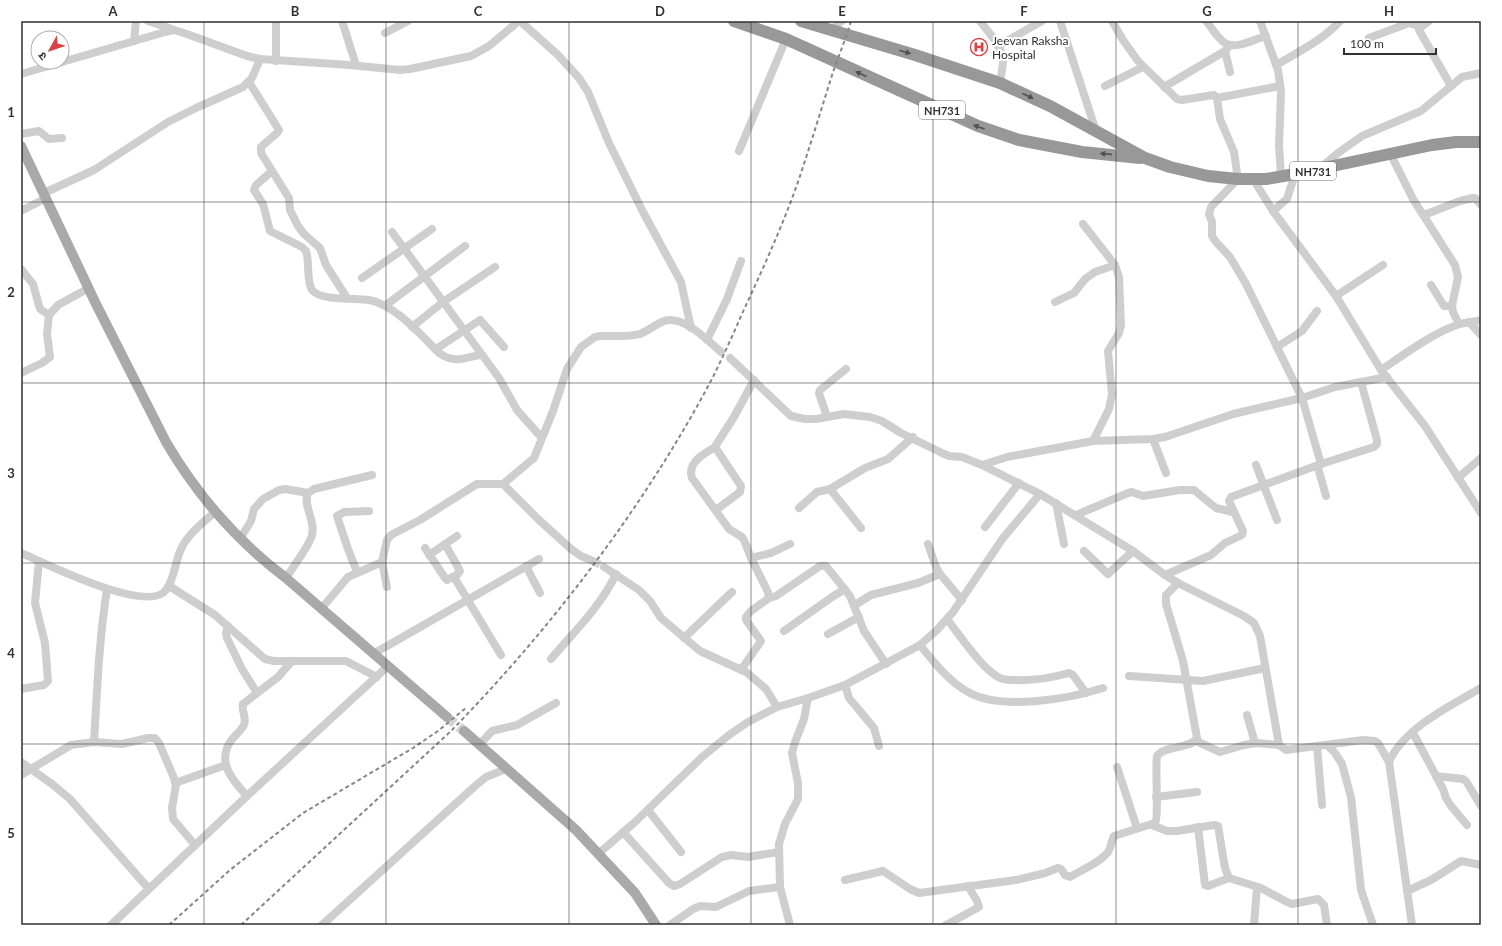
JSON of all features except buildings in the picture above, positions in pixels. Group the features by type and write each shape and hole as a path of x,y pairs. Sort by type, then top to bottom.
{"highway":[{"name":"NH731","path":"734,21 786,39 978,126 1019,140 1082,152 1145,158"},
{"name":"NH731","path":"801,21 922,57 1000,83 1050,106 1145,158 1170,167 1208,176 1238,179 1281,176 1432,145 1456,142 1481,142"}],"main road":[{"path":"21,146 96,304 178,464 215,512 240,539 447,717"},
{"path":"464,731 576,830 635,893 656,925"}],"street":[{"path":"134,41 136,21"},
{"path":"148,21 247,56 260,59 405,70 471,56 489,46 520,21 558,55 579,78 588,92 609,143 643,212 681,282 692,328"},
{"path":"276,21 276,61"},
{"path":"342,21 356,66"},
{"path":"385,33 408,21"},
{"path":"831,30 842,21"},
{"path":"980,21 998,46 1003,60 1000,83"},
{"path":"998,46 1042,21"},
{"path":"1060,21 1096,132"},
{"path":"1112,21 1123,40 1143,66 1177,99 1182,100 1214,95 1217,98 1280,86"},
{"path":"1206,21 1228,48 1230,72"},
{"path":"1260,21 1276,65 1280,86 1279,145 1281,176"},
{"path":"1276,65 1319,39 1335,27 1340,21"},
{"path":"1421,27 1429,21"},
{"path":"1369,38 1409,23 1421,27"},
{"path":"1421,27 1420,30 1451,86"},
{"path":"21,74 174,30"},
{"path":"1164,87 1228,48 1266,36"},
{"path":"739,151 786,39"},
{"path":"21,211 45,195 87,174 168,122 196,108 235,92 250,82 260,59"},
{"path":"1105,86 1143,66"},
{"path":"1318,169 1362,136 1421,111 1462,78 1481,73"},
{"path":"250,82 279,130 263,144 260,149 288,196 290,210 301,231 321,251 324,262 347,298"},
{"path":"1217,98 1220,119 1234,152 1238,179 1211,207 1209,214 1212,222 1212,236 1230,257 1246,284 1302,398 1321,464 1318,468 1326,496"},
{"path":"21,134 39,131 49,139 62,138"},
{"path":"1390,153 1413,199 1455,265 1458,277 1452,306 1458,324"},
{"path":"272,171 254,188 263,204 268,229 271,232 302,247 306,251 310,283 312,290 315,293 324,296 369,300 386,305 436,350 453,360 483,356"},
{"path":"1273,212 1287,199 1295,174"},
{"path":"1253,179 1273,212 1336,296 1382,370 1425,426 1481,513"},
{"path":"1424,215 1460,201 1473,198 1475,198 1481,205"},
{"path":"1083,224 1115,265 1120,277 1121,325 1119,333 1108,351 1112,395 1109,409 1093,441"},
{"path":"362,278 432,229"},
{"path":"392,232 499,378 517,410 541,437"},
{"path":"302,247 316,245"},
{"path":"386,305 465,246"},
{"path":"707,340 727,299 741,261"},
{"path":"1055,302 1074,293 1085,280 1095,272 1115,265"},
{"path":"1336,296 1383,265"},
{"path":"412,327 444,302 495,267"},
{"path":"21,269 33,284 40,309 49,314"},
{"path":"1431,285 1444,306 1452,306"},
{"path":"21,373 42,364 50,357 47,324 49,314 58,305 90,290"},
{"path":"1276,347 1302,331 1318,311"},
{"path":"387,587 382,562 387,540 390,535 420,520 477,484 503,484 534,458 541,437 553,411 567,370 581,347 585,344 595,337 600,336 640,334 672,319 679,320 692,328 721,352"},
{"path":"436,350 480,320 504,347"},
{"path":"1382,370 1407,352 1440,333 1458,324 1481,320"},
{"path":"1469,322 1481,334"},
{"path":"730,358 791,416 805,419 816,419 844,414 882,421 901,433 913,437 942,453 982,465 1056,503 1133,551 1178,583 1244,616 1254,623 1260,636 1278,745"},
{"path":"827,417 819,393 820,390 846,369"},
{"path":"982,465 1007,457 1093,441 1153,439 1165,437 1233,414 1302,398 1335,387 1387,376"},
{"path":"754,380 734,417 717,442 716,447 698,457 690,473 692,478 729,529 742,537 768,592 769,598"},
{"path":"1165,575 1211,555 1225,543 1242,535 1243,531 1229,501 1231,497 1321,464 1374,447 1377,444 1377,440 1361,382"},
{"path":"799,508 817,492 830,489 865,468 888,459 913,437"},
{"path":"1153,439 1166,473"},
{"path":"716,447 741,486 740,492 716,510"},
{"path":"1458,478 1481,458"},
{"path":"1256,465 1276,520"},
{"path":"286,578 312,536 313,526 306,500 308,493 314,489 372,475"},
{"path":"985,527 1018,483"},
{"path":"503,484 571,549 581,556 593,561"},
{"path":"240,539 251,521 254,508 263,498 279,490 285,489 308,493"},
{"path":"830,489 861,528"},
{"path":"1076,515 1132,492 1143,496 1180,490 1194,490 1216,508 1234,512"},
{"path":"598,854 648,810 710,750 748,722 777,707 845,685 920,645 947,619 962,600 1003,538 1040,494"},
{"path":"1056,503 1064,544"},
{"path":"358,572 346,544 337,516 344,512 369,511"},
{"path":"21,553 107,589 142,598 150,598 162,594 169,586 182,546 215,512"},
{"path":"445,544 460,571 448,580 445,579 427,551 445,544 457,536"},
{"path":"751,558 771,553 790,544"},
{"path":"928,544 940,574 962,600"},
{"path":"1084,551 1108,574 1133,551"},
{"path":"373,654 539,559"},
{"path":"21,689 44,685 48,681 45,643 35,603 39,561"},
{"path":"321,609 348,577 382,562"},
{"path":"741,670 761,641 746,620 746,617 751,611 769,598 776,596 823,565 829,569 845,589 854,605 864,631 886,664"},
{"path":"526,566 540,593"},
{"path":"604,567 639,590 650,601 661,618 684,638 706,654 741,670 766,689 777,707"},
{"path":"551,659 609,589 616,574"},
{"path":"854,605 874,593 918,583 940,574"},
{"path":"454,577 501,655"},
{"path":"1178,583 1166,595 1166,604 1188,680 1197,738 1196,741"},
{"path":"169,586 204,607 265,659 274,661 346,660 376,677"},
{"path":"94,742 101,625 107,589"},
{"path":"784,631 832,596 845,589"},
{"path":"684,638 732,592"},
{"path":"828,634 859,617"},
{"path":"947,619 979,660 996,676 1003,679 1030,681 1053,678 1070,673 1086,693"},
{"path":"228,626 226,633 227,638 242,670 257,693"},
{"path":"920,645 943,672 959,686 977,696 991,700 1012,702 1035,701 1073,696 1103,688"},
{"path":"247,796 233,780 226,765 226,750 229,743 244,725 243,705 278,677 292,660"},
{"path":"111,925 247,796 388,666"},
{"path":"1129,676 1203,681 1265,668"},
{"path":"845,685 849,698 874,728 879,746"},
{"path":"1389,762 1401,742 1443,709 1481,688"},
{"path":"790,925 780,887 779,852 782,831 798,799 798,783 792,753 804,720 808,698"},
{"path":"480,745 492,731 517,725 556,703"},
{"path":"1247,715 1254,743"},
{"path":"1413,733 1443,789 1446,798 1467,826"},
{"path":"21,775 32,770 71,745 94,742 122,744 148,738 155,738 159,743 175,783 172,808 173,819 195,845"},
{"path":"1152,825 1157,820 1156,756 1158,753 1196,741 1220,752 1254,743 1278,745 1286,750 1363,740 1375,741 1381,747 1389,762 1412,925"},
{"path":"1327,745 1335,753 1342,764 1351,797 1361,890 1374,925"},
{"path":"1317,746 1322,805"},
{"path":"21,762 70,799 149,889"},
{"path":"175,783 226,765"},
{"path":"1117,767 1137,828"},
{"path":"322,925 474,786 486,777 506,769"},
{"path":"1436,776 1463,779 1466,781 1481,806"},
{"path":"1156,797 1197,792"},
{"path":"648,810 681,852"},
{"path":"845,880 885,872 916,892 1023,879 1061,869 1065,875 1070,877 1100,859 1107,853 1114,836 1137,828 1152,825 1167,831 1214,824 1218,826 1225,868 1229,878"},
{"path":"1198,827 1205,885 1208,886 1229,878 1257,887 1292,904 1318,899 1324,905 1328,925"},
{"path":"623,832 674,886 680,884 722,857 731,855 748,857 779,852"},
{"path":"1407,891 1432,880 1462,861 1481,865"},
{"path":"946,925 979,907 968,886"},
{"path":"670,925 693,909 700,906 716,907 749,891 780,887"},
{"path":"1254,925 1257,887"}],"tunnel":[{"path":"593,561 604,567"},
{"path":"447,717 464,731"}],"railway":[{"path":"241,925 450,732 488,692 561,607 629,516 689,421 715,373 764,265 799,179 851,21"},
{"path":"169,925 230,870 303,813 413,748 438,731 467,707"}],"place":[{"name":"Jeevan Raksha Hospital","path":"979,47"}]}
